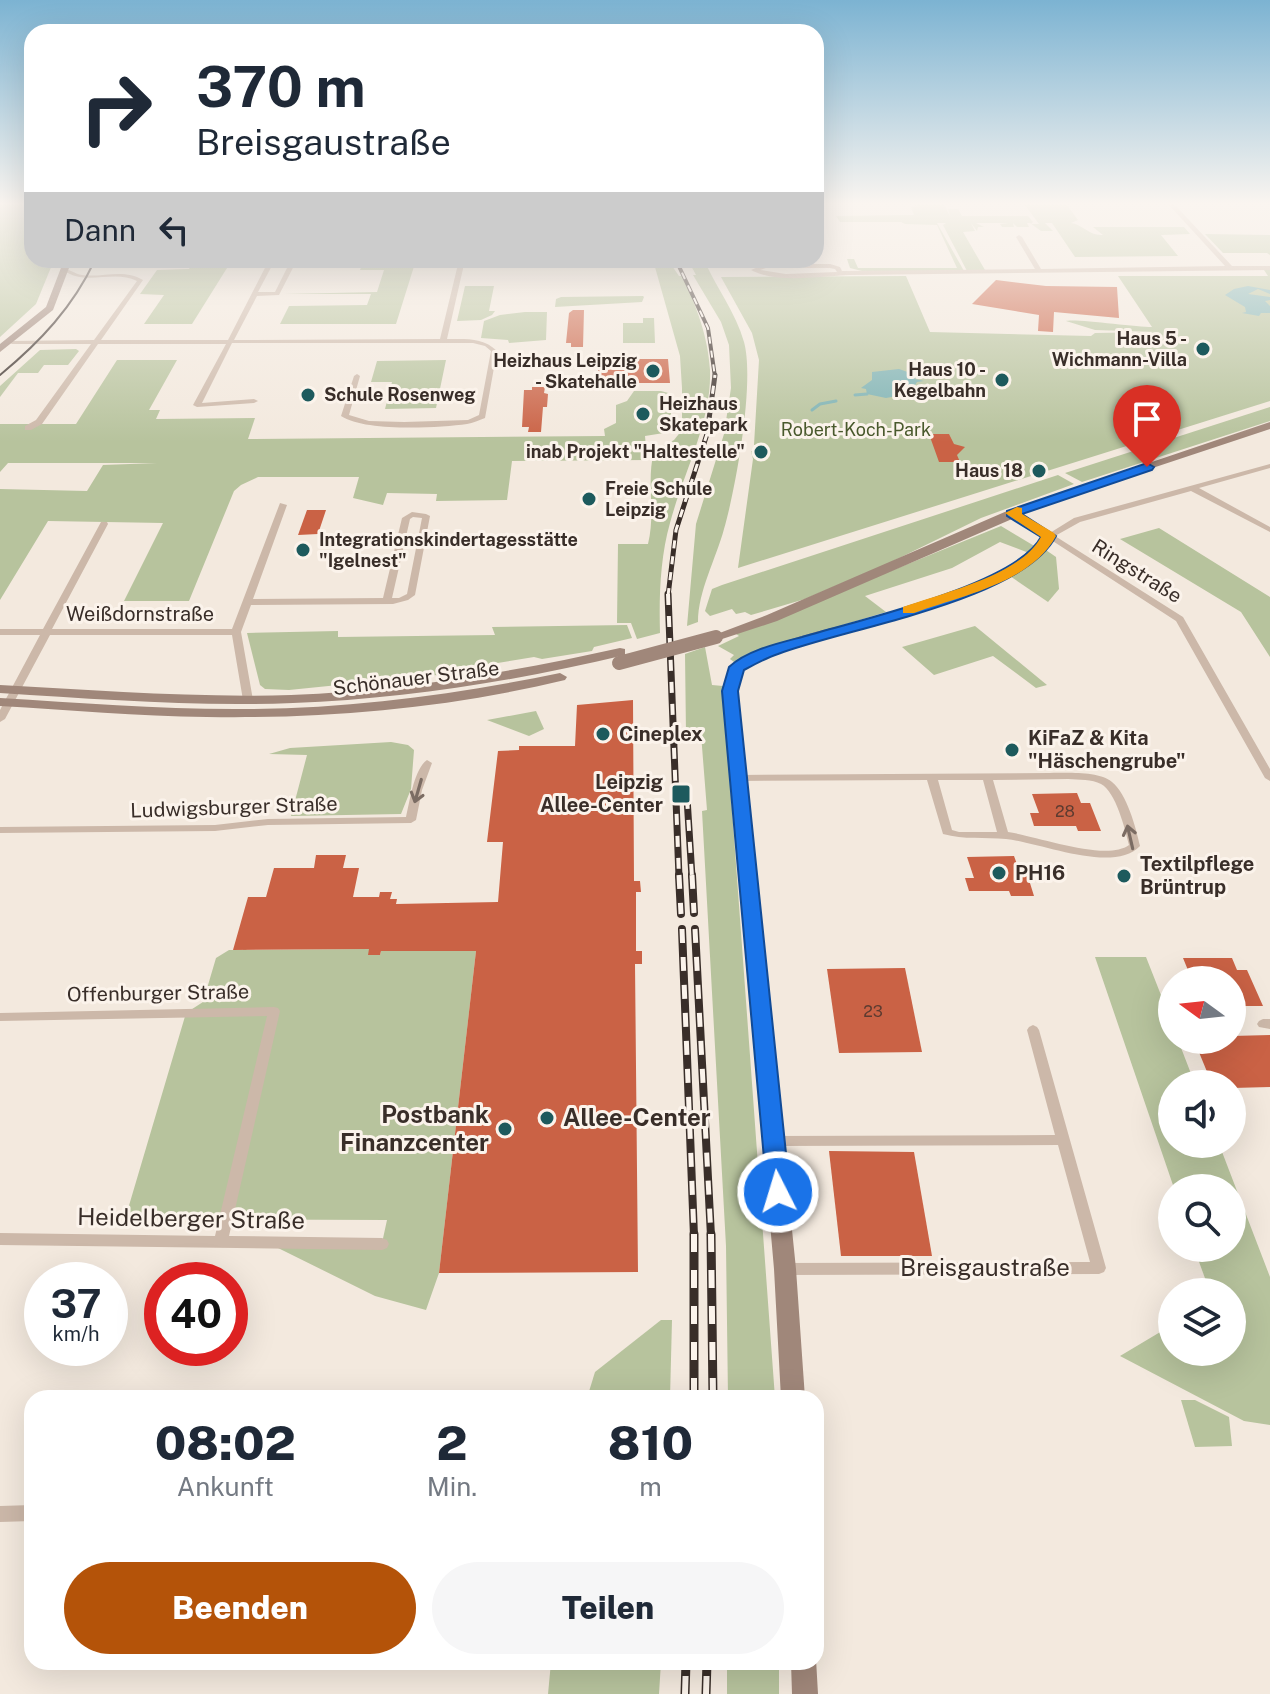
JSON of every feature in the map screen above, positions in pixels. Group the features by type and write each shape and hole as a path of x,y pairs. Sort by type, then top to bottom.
{"main road":[{"path":"0,352 46,314 60,284"},
{"name":"Schönauer Straße","path":"7,696 248,709 340,708 439,698 530,683 715,631 824,596 1011,513 1270,425"},
{"path":"793,1390 774,1141 730,691 737,667 771,651 981,586 1010,572 1043,548 1049,536 1011,513"},
{"path":"804,1670 805,1694"}],"street":[{"path":"28,428 39,422 137,284"},
{"path":"254,401 197,405 259,284"},
{"path":"253,294 277,294 282,284"},
{"path":"443,341 456,284"},
{"path":"12,342 476,341 494,349 483,412 477,420 369,423 349,420 345,416 357,376"},
{"name":"Ringstraße","path":"1270,466 1077,520 1049,536 1180,619 1270,778"},
{"path":"1192,488 1270,530"},
{"name":"Weißdornstraße","path":"248,709 236,632 283,505"},
{"path":"247,602 387,601 406,599 411,595 426,516 412,514 406,518 387,601"},
{"name":"Weißdornstraße","path":"7,696 104,524"},
{"name":"Weißdornstraße","path":"0,632 236,632"},
{"path":"0,719 7,696"},
{"name":"Ludwigsburger Straße","path":"0,830 215,828 268,822 411,820 427,763"},
{"path":"987,777 1003,835"},
{"path":"738,778 1085,777 1105,781 1113,790 1135,846 1127,853 1090,853 1003,835 947,832 932,778"},
{"name":"Offenburger Straße","path":"0,1017 274,1011 221,1239"},
{"name":"Breisgaustraße","path":"785,1269 1099,1268 1033,1030"},
{"path":"774,1141 1064,1140"},
{"name":"Heidelberger Straße","path":"0,1239 221,1239 382,1244"},
{"path":"0,1514 24,1513"}],"green space":[{"path":"0,284 44,284 36,304 0,337"},
{"path":"147,284 217,284 192,324 144,324 164,295 140,294"},
{"path":"380,284 408,284 396,324 280,324 289,306 367,305 371,294 283,294 377,292"},
{"path":"660,284 686,284 704,333 709,357 709,389 702,428 664,550 660,633 637,639 631,623 617,623 618,544 648,544 654,451 674,440 682,430 680,356"},
{"path":"698,284 717,284 736,321 744,342 747,382 743,435 729,511 704,587 698,622 687,626 696,524 724,434 731,388 729,345 721,322"},
{"name":"Robert-Koch-Park","path":"725,284 909,284 930,332 1091,336 1095,333 1156,332 1095,330 1066,321 1152,327 1123,284 1270,284 1270,401 738,568 753,459 751,451 756,451 757,445 754,445 759,360 752,333"},
{"path":"465,286 494,286 489,311 495,311 492,315 481,320 457,321"},
{"path":"644,297 642,302 555,307 556,299"},
{"path":"547,312 546,340 509,343 508,340 481,338 484,321 500,315"},
{"path":"643,318 654,318 655,343 623,343 623,323 643,323"},
{"path":"40,350 79,351 68,365 44,365 38,373 18,373 0,397 0,386"},
{"path":"117,360 177,360 149,410 160,410 156,419 255,418 248,439 605,436 604,429 616,423 616,405 627,401 634,391 672,394 670,432 645,436 647,460 512,461 507,500 436,501 437,494 387,493 383,505 353,498 359,477 258,477 234,491 189,601 124,601 163,523 48,521 0,600 0,489 87,491 103,465 157,463 8,463 0,472 0,424 76,424"},
{"path":"446,360 436,408 385,409 392,382 371,382 377,361"},
{"path":"1270,407 1270,421 1082,482 1065,473"},
{"path":"1058,475 1074,484 981,518 887,564 805,599 751,615 745,612 736,614 732,609 710,616 705,611 712,589 722,585"},
{"path":"1001,526 1036,547 1029,553 1000,542 952,568 865,596 886,612 767,648 734,662 730,659 734,655 718,646 739,636 736,634"},
{"path":"1159,528 1270,597 1270,657 1241,612 1120,539"},
{"path":"1043,548 1056,557 1059,589 1048,602 1007,574"},
{"path":"627,625 632,638 594,647 592,651 473,667 467,672 289,690 265,689 260,685 247,633 338,631 338,637 495,635 492,627"},
{"path":"975,626 1047,685 1036,688 993,656 934,675 902,647"},
{"path":"705,647 712,685 723,686 774,1390 728,1390 726,1246 702,811 707,810 701,734 686,734 685,654"},
{"path":"536,711 544,729 529,736 487,720"},
{"path":"391,742 408,745 414,750 411,789 401,814 291,816 307,755 269,754 290,748"},
{"path":"244,947 247,950 370,947 369,955 380,955 382,947 476,951 439,1273 426,1310 375,1296 276,1247 382,1243 387,1220 125,1219 186,1013 203,1002 216,958 229,950 243,950"},
{"path":"1095,957 1146,957 1158,987 1158,1054 1183,1054 1190,1070 1158,1070 1158,1141"},
{"path":"1164,1158 1224,1158 1231,1174 1169,1174"},
{"path":"1246,1214 1270,1277 1270,1425 1244,1421 1120,1356 1158,1333 1158,1366 1246,1366 1246,1278 1205,1278 1199,1262 1246,1262"},
{"path":"661,1320 672,1320 670,1390 589,1390 595,1372"},
{"path":"1181,1400 1195,1400 1229,1417 1232,1446 1195,1447"},
{"path":"550,1670 660,1670 659,1694 548,1694"},
{"path":"727,1670 779,1670 779,1694 727,1694"}],"water":[{"path":"1248,286 1270,290 1270,294 1258,289 1248,294 1270,297 1265,301 1270,306 1270,313 1259,316 1242,313 1246,312 1245,307 1225,295"},
{"path":"899,369 924,381 917,382 913,388 900,387 897,396 886,398 867,394 866,389 861,388 872,380 872,372"}],"building":[{"path":"992,284 1117,287 1119,318 1054,312 1053,332 1038,331 1039,315 972,304"},
{"path":"584,310 583,347 571,347 571,343 566,343 569,313"},
{"path":"637,359 668,359 670,383 618,383 618,388 600,388 598,367 637,367"},
{"path":"532,387 545,387 544,393 548,394 547,407 543,407 541,432 528,432 529,427 522,427 524,390 532,390"},
{"path":"929,434 949,434 954,444 965,447 957,455 960,462 939,462"},
{"path":"307,510 326,510 318,534 298,535"},
{"name":"Allee-Center","path":"633,700 634,881 640,881 641,892 636,892 636,951 642,951 642,964 635,964 638,1272 439,1273 476,951 381,951 380,955 368,955 369,949 233,950 248,897 266,897 274,868 314,868 316,855 346,855 343,868 359,868 353,897 379,897 380,892 392,892 390,899 397,899 396,904 498,902 503,842 487,842 498,751 519,750 519,746 575,746 577,705"},
{"name":"PH16","path":"1077,793 1081,803 1090,803 1101,831 1078,831 1076,826 1034,826 1030,813 1039,813 1032,794"},
{"name":"PH16","path":"1014,856 1018,867 1025,867 1034,896 1011,896 1009,891 969,891 965,878 974,878 967,857"},
{"path":"1183,958 1232,958 1235,966 1186,966"},
{"path":"905,968 922,1052 839,1053 827,969"},
{"path":"1246,970 1247,970 1263,1006 1246,1006"},
{"path":"1270,1035 1270,1087 1246,1088 1246,1070 1206,1070 1200,1054 1246,1054 1246,1036"},
{"path":"829,1151 914,1152 932,1256 841,1256"}],"waterway":[{"path":"855,395 867,394"},
{"path":"812,410 820,404 836,401"}],"tram line":[{"path":"0,375 54,323 82,284"}],"railway":[{"path":"687,284 708,328 715,376"},
{"path":"668,596 676,530 707,434 715,376"},
{"path":"668,596 679,877"},
{"path":"687,798 692,877"},
{"path":"679,875 681,914"},
{"path":"692,875 694,913"},
{"path":"682,929 694,1236"},
{"path":"695,929 711,1236"},
{"path":"711,1234 713,1390"},
{"path":"694,1236 694,1390"},
{"path":"685,1694 686,1670"},
{"path":"706,1694 707,1670"}],"slow traffic":[{"path":"909,610 1007,574 1043,548 1049,536 1011,513 1017,511"}],"place":[{"name":"Haus 5 - Wichmann-Villa","path":"1203,349"},
{"name":"Heizhaus Leipzig - Skatehalle","path":"653,371"},
{"name":"Haus 10 - Kegelbahn","path":"1002,380"},
{"name":"Schule Rosenweg","path":"308,395"},
{"name":"Heizhaus Skatepark","path":"643,414"},
{"name":"inab Projekt \"Haltestelle\"","path":"761,452"},
{"name":"Haus 18","path":"1039,471"},
{"name":"Freie Schule Leipzig","path":"589,499"},
{"name":"Integrationskindertagesstätte \"Igelnest\"","path":"303,550"},
{"name":"Cineplex","path":"603,734"},
{"name":"KiFaZ & Kita \"Häschengrube\"","path":"1012,750"},
{"name":"Leipzig Allee-Center","path":"681,794"},
{"name":"PH16","path":"999,873"},
{"name":"Textilpflege Brüntrup","path":"1124,876"},
{"name":"Allee-Center","path":"547,1118"},
{"name":"Postbank Finanzcenter","path":"505,1129"}],"route":[{"path":"778,1192 730,691 737,667 771,651 951,597 1007,574 1043,548 1049,536 1011,513 1147,467"}]}
